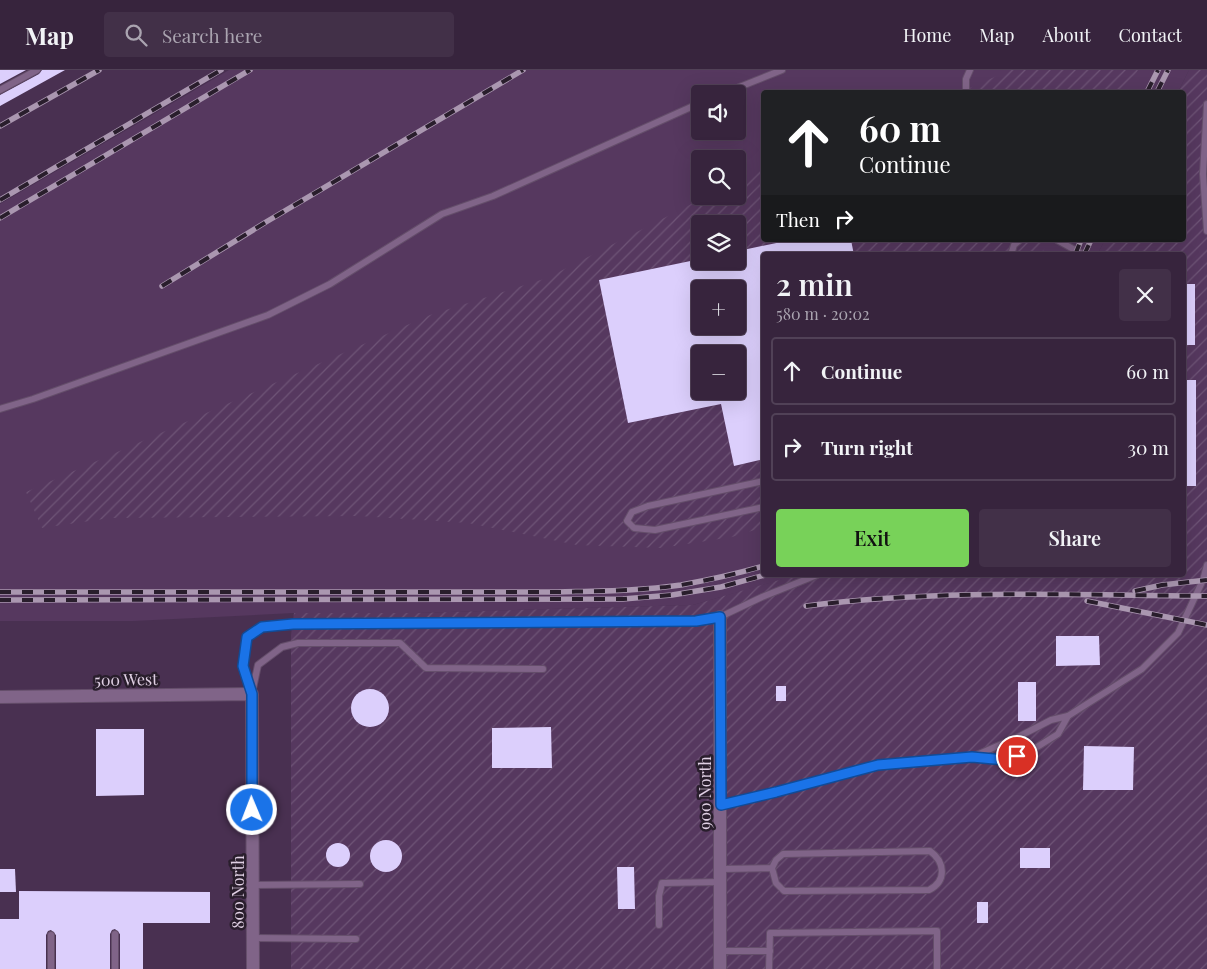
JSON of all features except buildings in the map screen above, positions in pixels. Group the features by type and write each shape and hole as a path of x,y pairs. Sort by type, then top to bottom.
{"street":[{"name":"900 North","path":"720,617 720,969"},
{"name":"500 West","path":"0,697 252,694"},
{"name":"800 North","path":"252,694 253,969"}],"lane":[{"path":"0,90 37,70"},
{"path":"744,85 782,70"},
{"path":"966,90 966,79 970,70"},
{"path":"1207,104 1203,174 1207,231"},
{"path":"0,409 268,315 330,284 442,214 493,196 691,107"},
{"path":"1061,242 1079,252"},
{"path":"761,482 648,506 632,512 626,522 634,528 655,530 761,508"},
{"path":"972,757 1018,737 1050,720 1068,716 1142,669 1178,633 1203,580 1207,565"},
{"path":"252,694 243,666 247,637 262,627 293,624 696,621 720,617 762,597 813,577"},
{"path":"252,694 258,665 282,647 298,644 400,643 426,668 542,669"},
{"path":"721,805 878,765 972,757 1005,760 1029,752 1058,734 1068,716"},
{"path":"930,851 937,856 941,863 942,873 935,887 929,890 784,891 776,883 772,868 776,860 783,854 930,851"},
{"path":"659,924 659,896 662,882 772,868"},
{"path":"253,884 360,884"},
{"path":"769,969 770,933 937,931 937,969"},
{"path":"115,934 115,969"},
{"path":"51,935 51,969"},
{"path":"253,938 356,939"},
{"path":"720,951 770,951"}],"shaded area":[{"path":"229,70 1189,70 1179,90 761,90 761,242 1104,242 1099,252 761,252 761,577 791,577 693,605 417,613 294,613 133,621 0,621 0,204"},
{"path":"1010,70 1138,70 1127,90 965,90"},
{"path":"1189,70 1207,70 1207,969 291,969 291,635 294,613 417,613 693,605 789,577 1186,577 1186,252 1099,252 1104,242 1186,242 1186,90 1179,90"},
{"path":"761,170 761,242 1048,242 1043,252 761,252 761,528 732,537 661,548 577,545 468,523 359,516 110,518 42,528 26,492 430,315 547,278 691,204 746,205 746,177"}],"railway":[{"path":"0,126 99,70"},
{"path":"0,200 221,70"},
{"path":"0,218 250,70"},
{"path":"162,286 266,222 523,70"},
{"path":"1148,90 1158,70"},
{"path":"1158,90 1168,70"},
{"path":"1076,252 1080,242"},
{"path":"1085,252 1090,242"},
{"path":"0,592 604,591 681,585 761,567"},
{"path":"0,600 623,599 672,595 721,587 761,576"},
{"path":"1135,591 1162,585 1207,580"},
{"path":"806,606 906,597 956,595 1207,596"},
{"path":"1087,601 1207,625"}],"route":[{"path":"252,810 252,694 243,666 247,637 262,627 293,624 696,621 720,617 721,805 878,765 972,757 1005,760 1017,756"}]}
